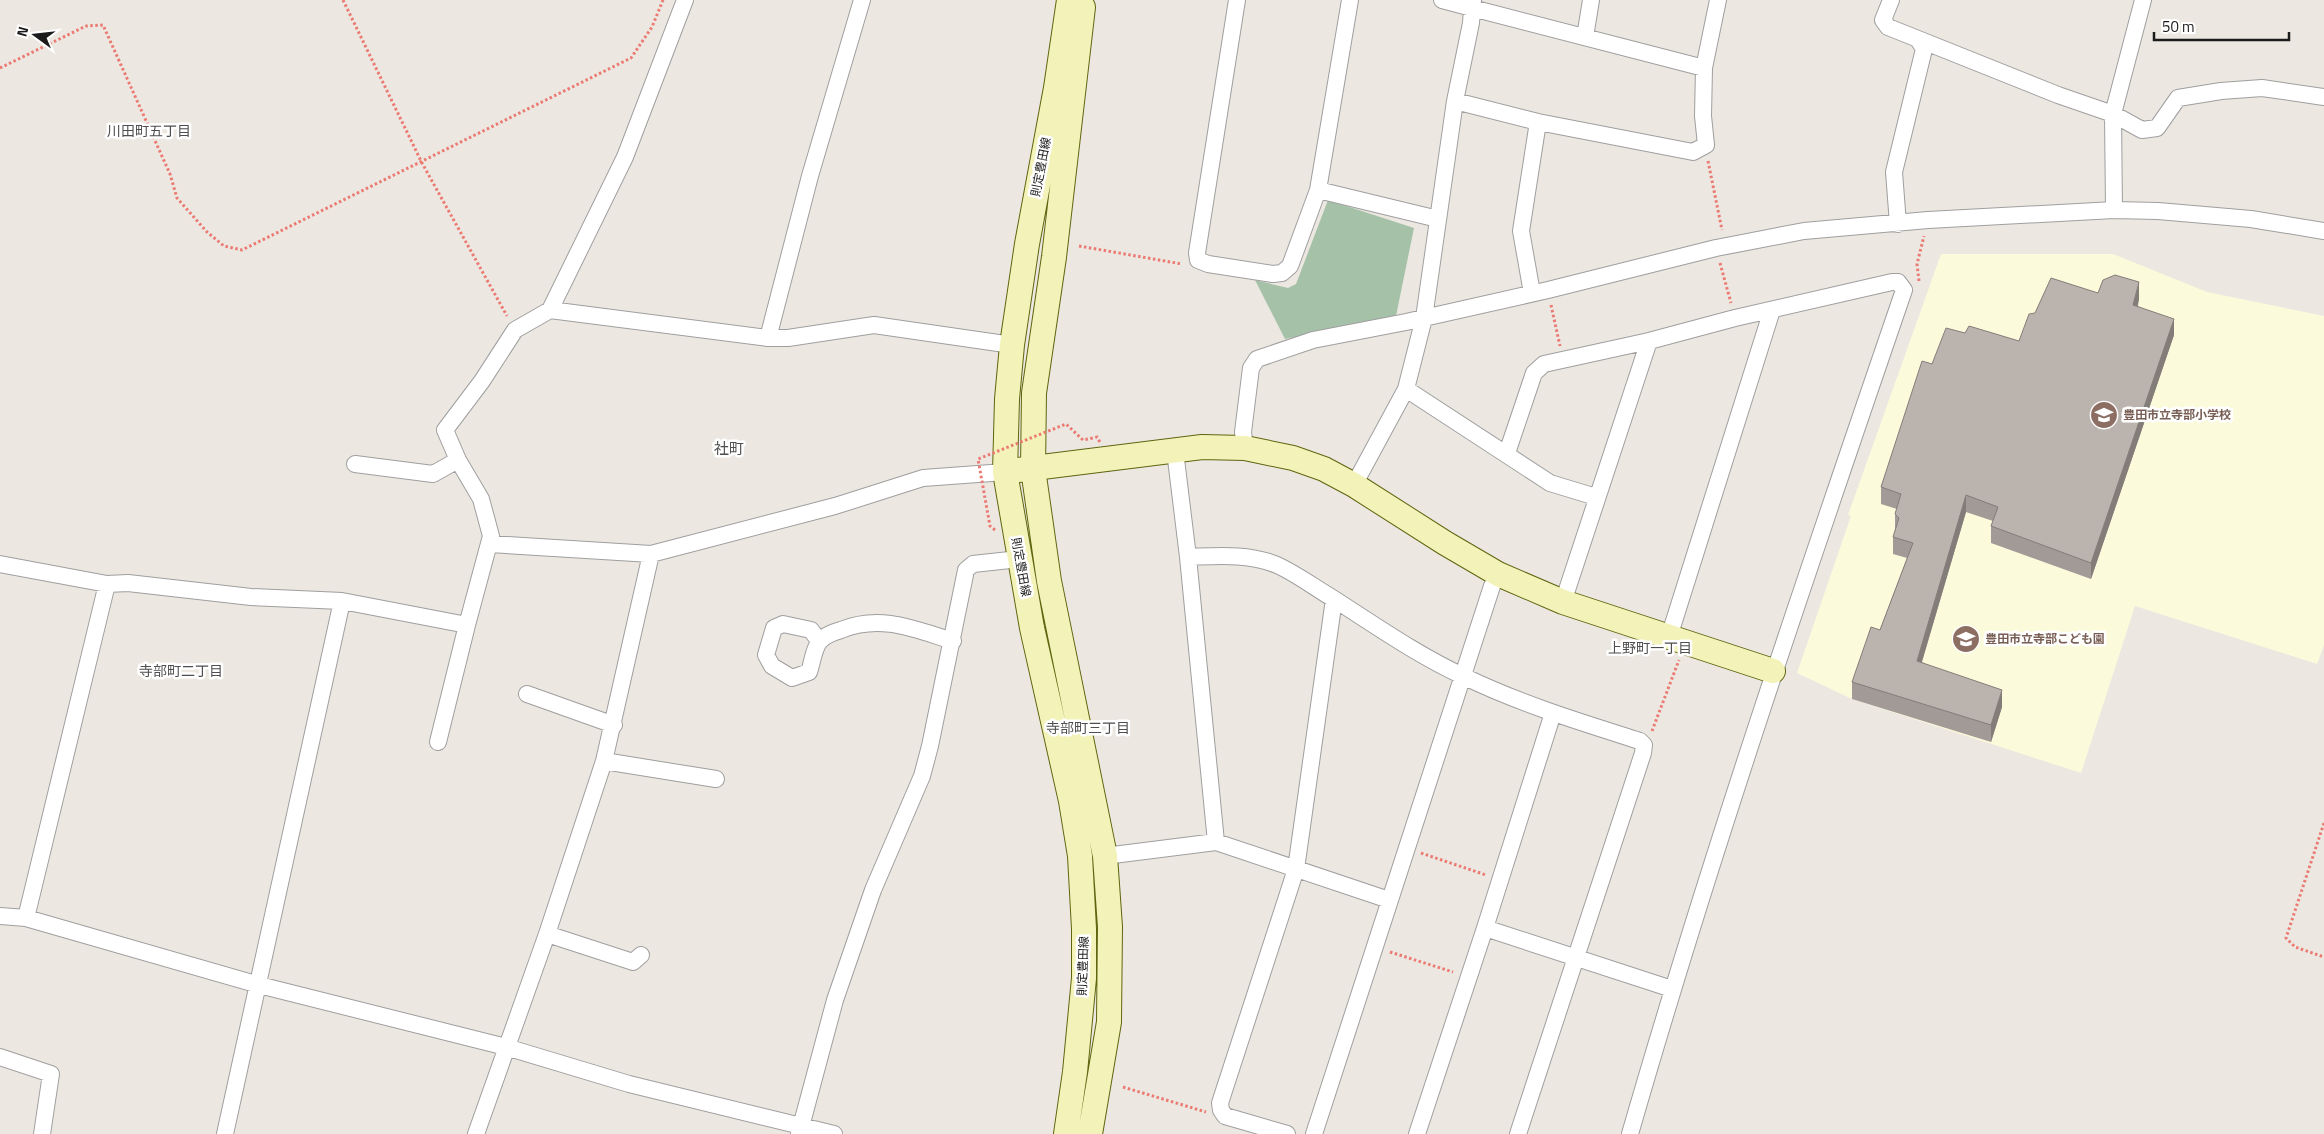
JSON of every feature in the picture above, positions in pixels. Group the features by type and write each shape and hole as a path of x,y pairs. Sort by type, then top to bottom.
{"main road":[{"name":"則定豊田線","path":"1066,1134 1075,1072 1084,978 1084,929 1080,856 1071,801 1032,628 1005,472 1007,399 1012,345 1027,244 1056,88 1068,0"},
{"name":"則定豊田線","path":"1083,0 1071,121 1034,393 1033,469 1049,580 1104,856 1110,928 1109,1022 1090,1134"},
{"path":"1005,472 1202,447 1245,448 1313,464 1354,485 1498,574 1675,647 1773,671"}],"street":[{"path":"438,742 491,536 481,499 458,460 445,430 482,381 515,330 550,310 626,157 686,0"},
{"path":"768,338 810,176 862,0"},
{"path":"1238,0 1198,260 1226,267 1273,274 1282,273 1290,266 1318,190 1350,0"},
{"path":"1442,0 1473,4 1704,68"},
{"path":"1585,36 1591,0"},
{"path":"1455,101 1538,122 1693,152 1706,145 1704,68 1718,0"},
{"path":"1891,0 1883,20 1888,27 2058,95 2113,114 2142,130 2157,128 2178,98 2221,91 2262,88 2324,97"},
{"path":"2114,210 2113,114 2143,0"},
{"path":"1354,485 1406,389 1424,318 1455,101 1471,24 1473,4"},
{"path":"1898,224 1894,172 1924,49 1919,41"},
{"path":"1538,122 1521,231 1540,292"},
{"path":"1318,190 1438,219"},
{"path":"1245,448 1243,432 1251,368 1257,359 1313,340 1540,292 1723,247 1804,231 1928,220 2114,210 2158,210 2251,218 2324,231"},
{"path":"1507,453 1537,368 1544,364 1649,341 1735,318 1892,282 1898,282 1904,290 1773,671 1672,989 1630,1134"},
{"path":"550,310 768,338 788,338 874,325 1012,345"},
{"path":"1675,647 1772,310"},
{"path":"1563,602 1596,497 1649,341"},
{"path":"1406,389 1557,487 1596,497"},
{"path":"1175,451 1188,557 1216,842"},
{"path":"355,464 433,474 458,460"},
{"path":"490,544 651,554 835,506 924,478 1005,472"},
{"path":"476,1134 548,934 604,761 614,726 651,554"},
{"path":"1188,557 1230,555 1276,565 1334,599 1402,643 1463,676 1552,714 1640,741 1644,744 1643,753 1518,1134"},
{"path":"800,1130 835,1000 873,890 922,776 930,746 966,570 973,564 1019,559"},
{"path":"0,564 107,584 128,584 251,596 342,601 467,625"},
{"path":"1314,1134 1492,586 1498,574"},
{"path":"26,918 107,584"},
{"path":"1287,1134 1225,1116 1221,1110 1220,1103 1296,869 1334,599"},
{"path":"225,1134 342,601"},
{"path":"819,641 832,633 854,625 878,622 896,624 952,641"},
{"path":"527,694 614,726"},
{"path":"1416,1134 1485,928 1552,714"},
{"path":"604,761 716,779"},
{"path":"1104,856 1216,842 1389,900"},
{"path":"0,916 26,918 258,984 506,1047 629,1084 800,1130 834,1134"},
{"path":"1485,928 1575,959 1672,989"},
{"path":"548,934 633,962 641,955"},
{"path":"0,1058 51,1074 42,1134"}],"path":[{"path":"343,0 422,163 515,330"},
{"path":"0,68 86,26 103,25 170,174 177,198 207,232 224,246 242,250 422,163 631,58 652,27 663,0"},
{"path":"1706,145 1735,318"},
{"path":"1920,284 1917,264 1928,220"},
{"path":"1079,246 1186,264 1198,260"},
{"path":"1540,292 1563,360"},
{"path":"995,530 990,526 978,459 1066,424 1083,440 1097,437 1100,444"},
{"path":"1644,744 1650,736 1675,647"},
{"path":"2324,823 2286,938 2295,947 2324,957"},
{"path":"1406,849 1499,879"},
{"path":"1375,947 1468,976"},
{"path":"1122,1087 1210,1113 1221,1110"}],"shaded area":[{"path":"1328,200 1414,228 1396,316 1285,339 1255,280 1288,288 1296,284"},
{"name":"豊田市立寺部小学校","path":"1941,254 2113,254 2207,292 2324,316 2324,645 2317,664 2135,606 2081,773 1852,699 1797,673 1851,516 1848,515"}],"building":[{"path":"2115,275 2139,282 2133,305 2174,319 2091,563 1991,526 1998,507 1966,495 1917,661 2002,690 1991,725 1852,682 1871,627 1880,630 1913,543 1893,537 1899,518 1895,514 1901,494 1881,487 1922,361 1932,364 1946,328 1965,333 1969,326 2019,341 2029,314 2035,313 2051,278 2098,293 2103,280"}],"place":[{"name":"豊田市立寺部小学校","path":"2104,415"},
{"name":"豊田市立寺部こども園","path":"1966,639"}],"district":[{"name":"川田町五丁目","path":"149,131"},
{"name":"社町","path":"729,449"},
{"name":"上野町一丁目","path":"1650,648"},
{"name":"寺部町二丁目","path":"181,671"},
{"name":"寺部町三丁目","path":"1088,728"}]}
